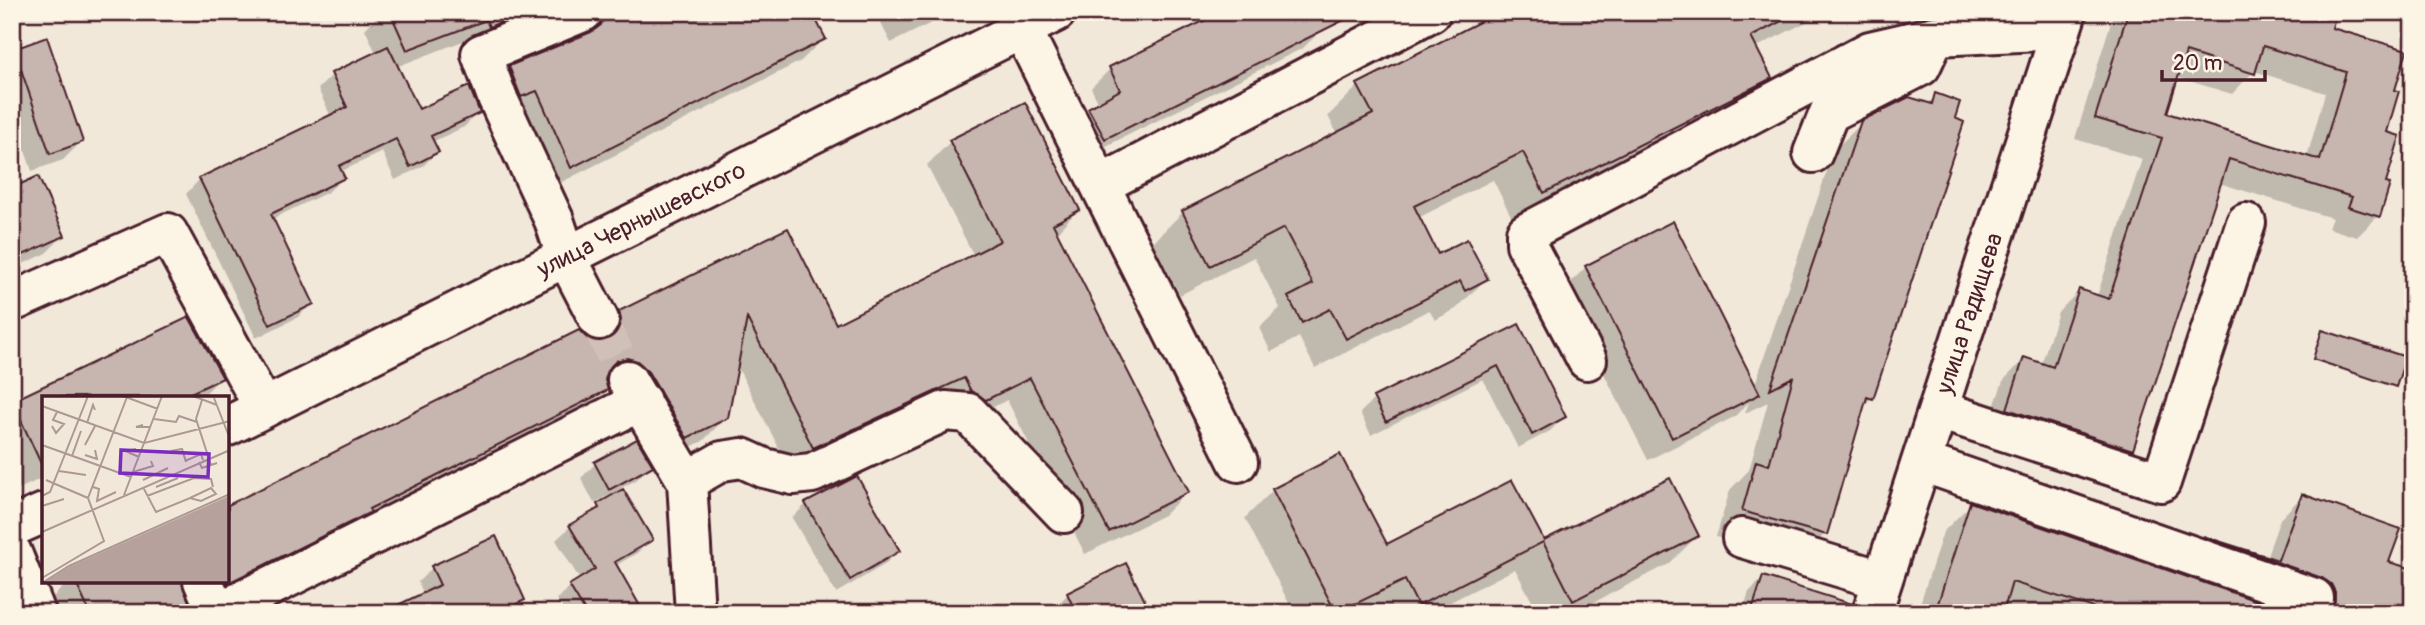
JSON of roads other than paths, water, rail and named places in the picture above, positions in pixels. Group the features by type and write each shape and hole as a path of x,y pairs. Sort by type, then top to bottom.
{"main road":[{"path":"583,12 481,54 497,97 554,220 566,256 599,320"},
{"path":"1102,184 1431,12"},
{"path":"1039,21 1102,184 1238,461"},
{"name":"улица Чернышевского","path":"229,426 1039,21"},
{"path":"1587,360 1526,244 1526,233 1870,51 1935,36 2064,21"},
{"name":"улица Радищева","path":"1877,597 2064,21"},
{"path":"1813,153 1829,113 1921,66 1935,36"},
{"path":"1938,410 2161,482 2246,223"},
{"path":"12,302 168,233 264,408"},
{"path":"204,583 217,613 634,391 687,481 695,613"},
{"path":"687,481 722,461 742,458 764,468 793,475 812,473 945,411 968,413 1064,513"},
{"path":"1922,462 2314,598 2310,613"},
{"path":"12,527 42,514"},
{"path":"1742,538 1877,597"},
{"path":"12,553 36,613"}],"tunnel":[{"path":"599,320 627,380"}]}
